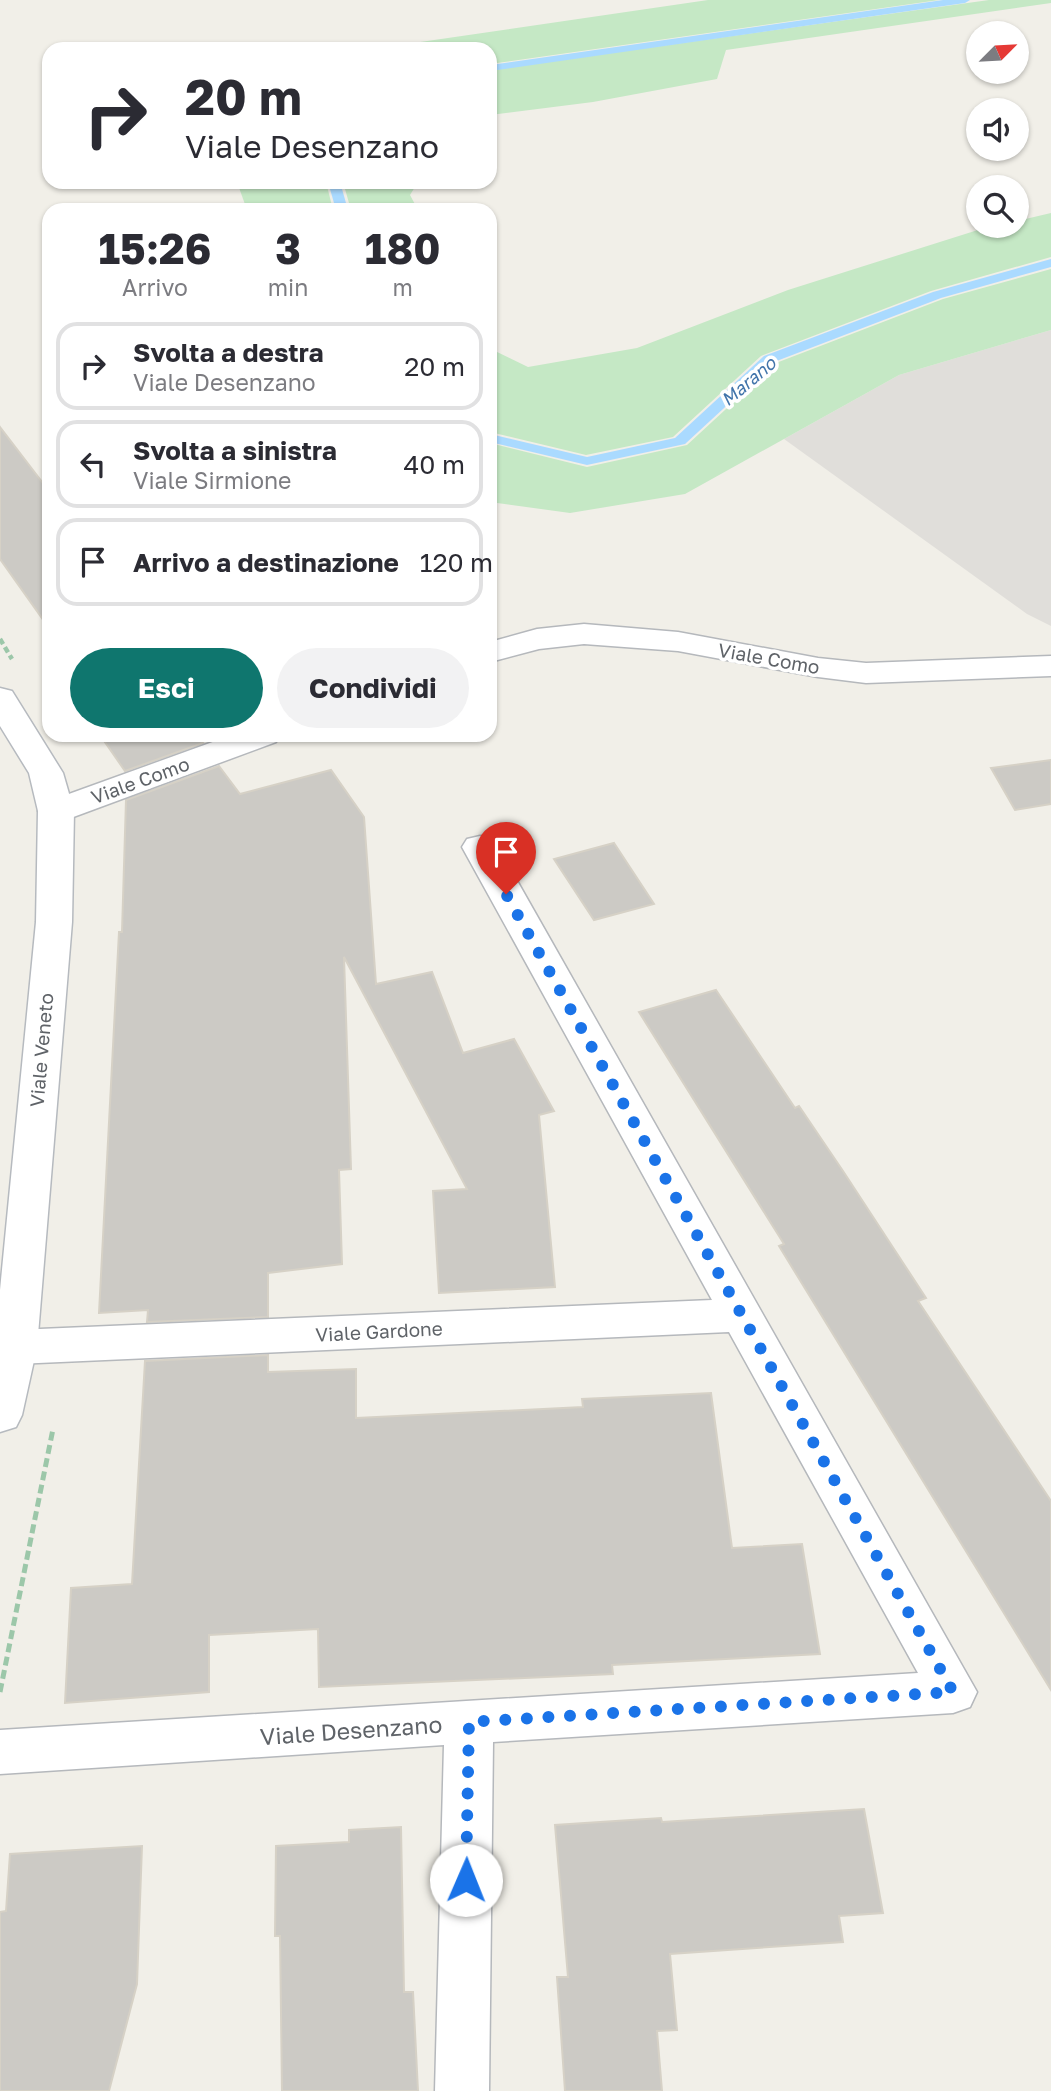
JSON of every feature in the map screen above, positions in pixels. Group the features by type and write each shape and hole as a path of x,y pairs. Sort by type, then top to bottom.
{"street":[{"name":"Viale Como","path":"497,649 522,640 566,633 626,633 777,662 867,673 1051,666"},
{"name":"Viale Veneto","path":"0,698 46,774 56,811 54,922 16,1347 0,1415"},
{"name":"Viale Como","path":"56,811 245,742"},
{"path":"480,847 742,1315"},
{"name":"Viale Gardone","path":"16,1347 742,1315"},
{"name":"Viale Desenzano","path":"0,1752 953,1692 742,1315"},
{"path":"462,2091 469,1722"}],"shaded area":[{"path":"1051,330 1051,626 1027,614 784,439 899,375"}],"green space":[{"path":"708,0 939,0 497,63 497,42 420,42"},
{"path":"989,0 1051,0 1051,3 726,50 717,79 593,102 497,114 497,70"},
{"path":"240,189 328,189 331,203 244,203"},
{"path":"345,189 414,189 410,195 414,203 349,203"},
{"path":"1051,213 1051,257 931,291 761,356 673,437 586,455 497,434 497,352 528,367 637,348 788,290 966,234 966,238 1029,238 1029,218"},
{"path":"1051,269 1051,330 899,375 685,494 570,513 497,503 497,445 587,467 687,445 776,363 943,299"}],"building":[{"path":"0,427 42,482 42,618 0,559"},
{"path":"105,742 203,743 125,771"},
{"path":"1051,760 1051,804 1015,810 991,768"},
{"path":"219,766 240,794 331,770 364,817 376,984 432,972 463,1053 514,1039 554,1111 539,1115 555,1287 439,1293 433,1191 467,1189 344,957 351,1169 339,1170 342,1264 268,1273 268,1317 147,1322 148,1310 99,1313 119,932 122,932 126,800"},
{"path":"614,843 654,904 594,920 554,859"},
{"path":"716,990 795,1108 799,1106 843,1171 926,1298 918,1301 1051,1501 1051,1690 779,1246 784,1244 639,1012"},
{"path":"268,1355 268,1372 356,1369 356,1418 583,1407 582,1399 711,1393 732,1548 802,1544 820,1654 612,1665 613,1674 319,1687 318,1629 209,1635 209,1692 65,1703 71,1588 132,1584 145,1361"},
{"path":"864,1809 883,1913 839,1916 843,1942 670,1954 677,2030 657,2031 662,2091 565,2091 557,1977 568,1977 555,1825 661,1818 662,1822"},
{"path":"401,1827 404,1992 413,1992 418,2091 282,2091 280,1936 275,1936 276,1846 349,1842 349,1830"},
{"path":"142,1846 137,1984 109,2091 0,2091 0,1912 6,1911 10,1854"}],"waterway":[{"name":"Marano","path":"497,67 965,0"},
{"name":"Marano","path":"336,189 340,203"},
{"name":"Marano","path":"497,440 587,461 680,441 769,359 937,295 1051,263"}],"route":[{"path":"466,1880 469,1722 953,1692 506,894"}]}
